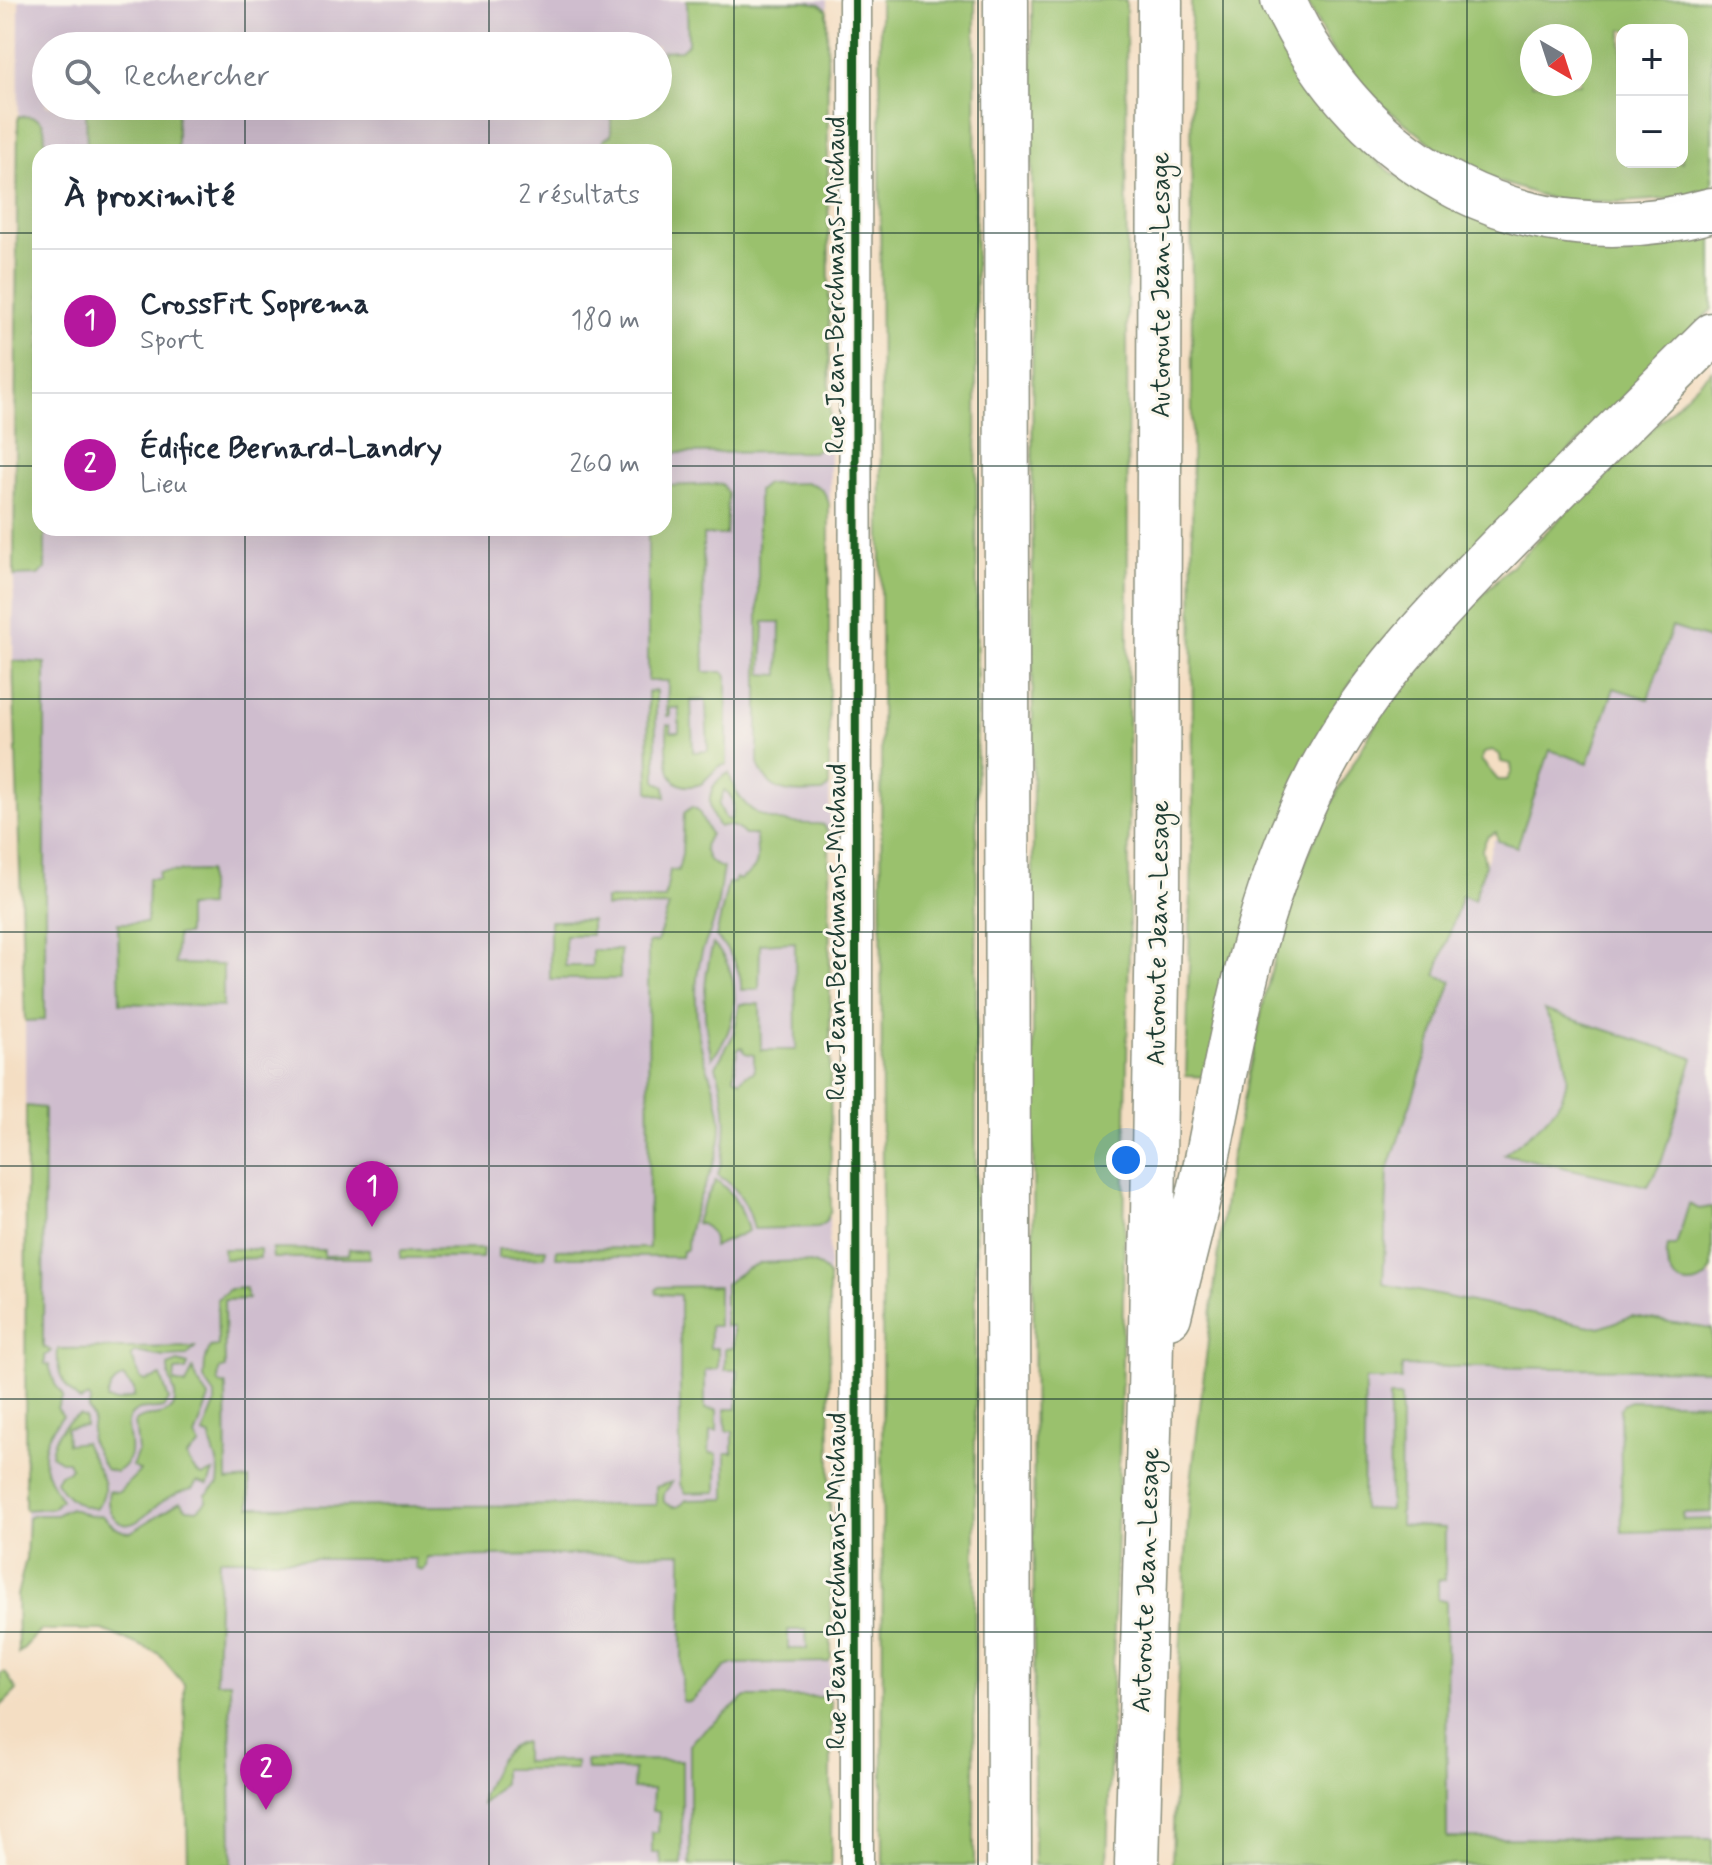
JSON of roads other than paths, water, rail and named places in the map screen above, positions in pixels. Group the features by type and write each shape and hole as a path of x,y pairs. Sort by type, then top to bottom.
{"highway":[{"path":"1006,0 1009,1865"},
{"name":"Autoroute Jean-Lesage","path":"1137,1865 1150,1396 1158,917 1160,0"},
{"path":"1283,0 1320,66 1360,116 1400,153 1461,189 1530,215 1582,224 1632,225 1712,210"},
{"path":"1150,1396 1204,1172 1248,961 1273,882 1321,770 1367,697 1435,614 1712,335"}],"street":[{"name":"Rue Jean-Berchmans-Michaud","path":"855,0 857,1865"}],"place":[{"name":"CrossFit Soprema","path":"372,1227"},
{"name":"Édifice Bernard-Landry","path":"266,1810"}]}
